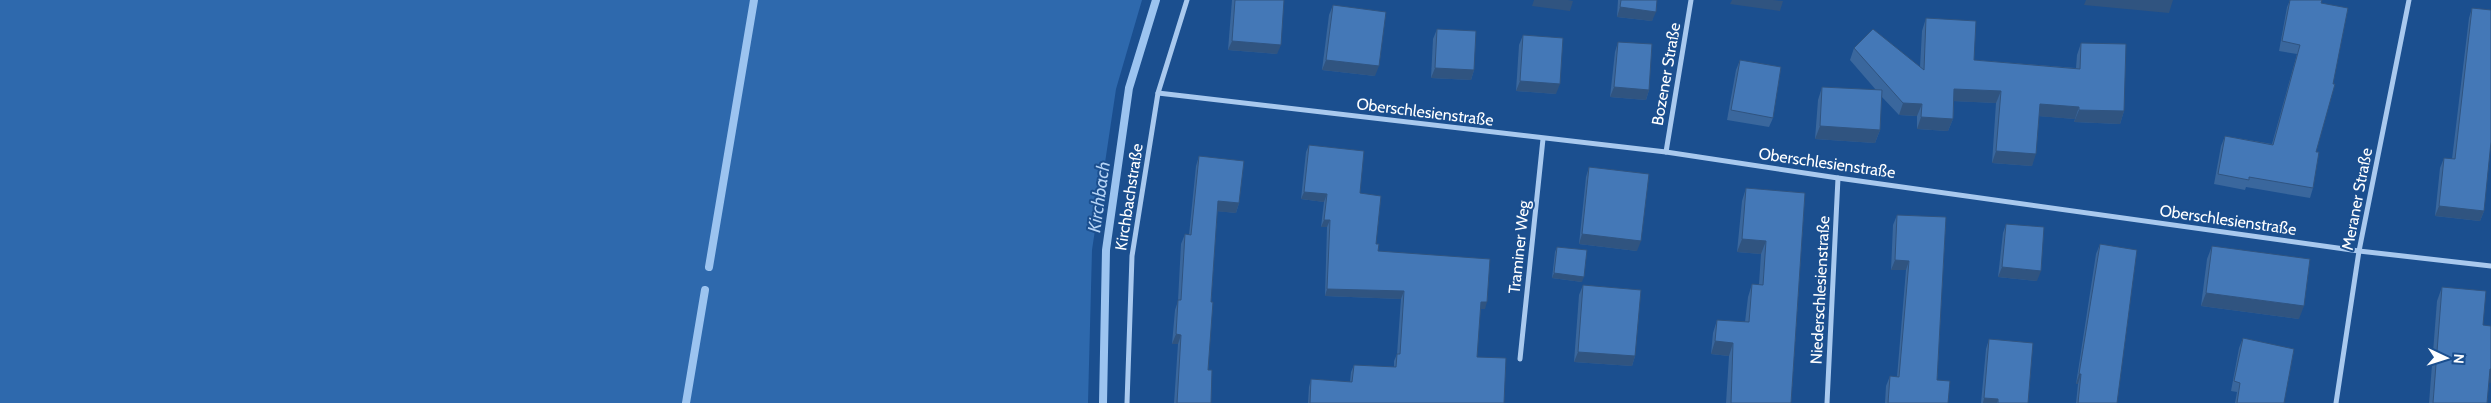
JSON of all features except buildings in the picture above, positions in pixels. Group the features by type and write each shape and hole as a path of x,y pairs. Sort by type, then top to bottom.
{"street":[{"name":"Kirchbachstraße","path":"1127,403 1132,256 1158,92 1187,0"},
{"name":"Bozener Straße","path":"1666,152 1691,0"},
{"name":"Meraner Straße","path":"2336,403 2359,251 2409,0"},
{"name":"Oberschlesienstraße","path":"1158,92 1666,152 2359,251 2491,266"},
{"name":"Traminer Weg","path":"1520,359 1544,139"},
{"name":"Niederschlesienstraße","path":"1826,403 1838,178"}],"shaded area":[{"path":"0,0 1142,0 1116,89 1092,250 1088,403 0,403"}],"waterway":[{"path":"709,267 754,0"},
{"name":"Kirchbach","path":"1103,403 1106,250 1129,88 1156,0"},
{"path":"686,403 705,290"}]}
